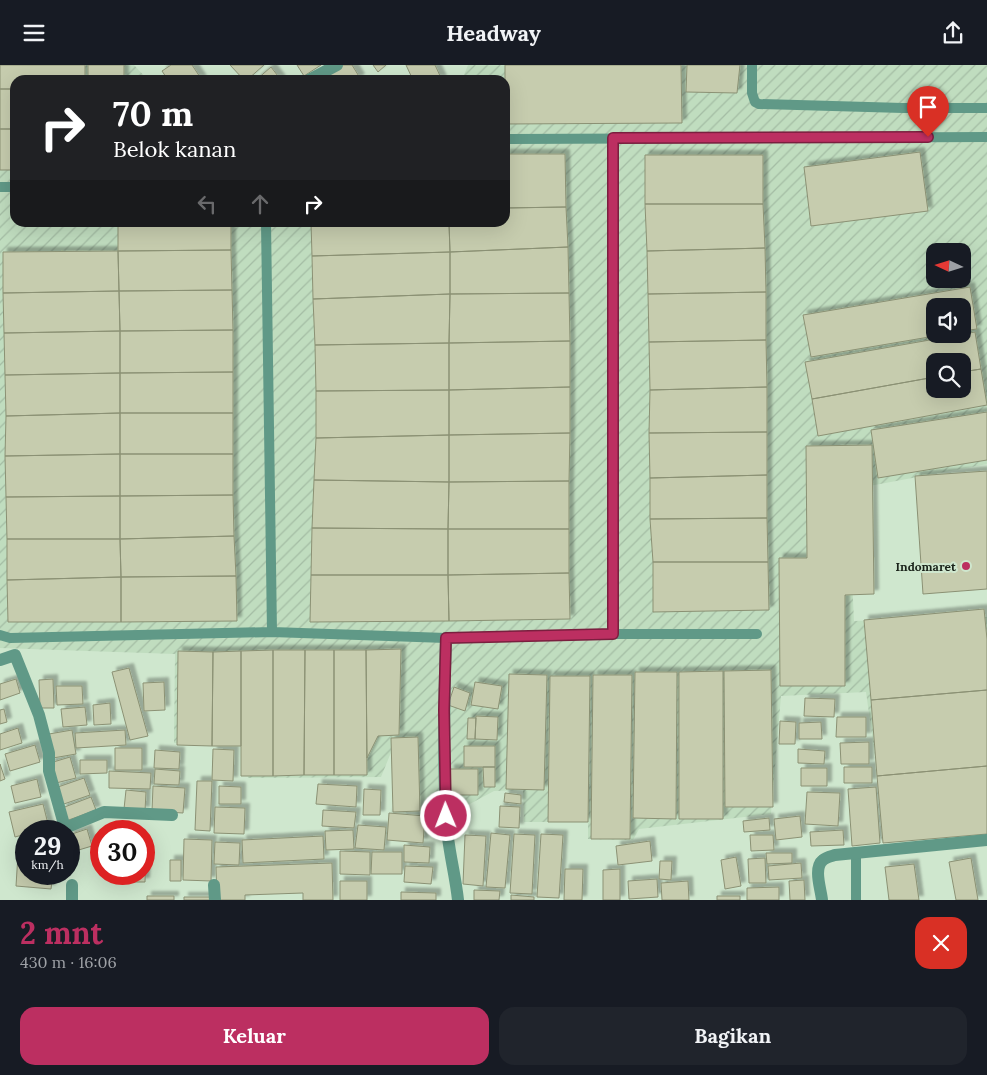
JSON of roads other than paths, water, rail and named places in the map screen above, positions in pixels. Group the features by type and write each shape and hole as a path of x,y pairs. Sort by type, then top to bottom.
{"street":[{"path":"318,75 337,65"},
{"path":"446,638 444,710 446,816 448,849 458,900"},
{"path":"0,660 15,655 39,715 49,753 49,771 65,828 104,812 172,815"},
{"path":"822,900 818,873 823,860 835,855 987,840"},
{"path":"72,885 72,900"},
{"path":"214,885 215,900"}],"lane":[{"path":"752,65 752,93 755,102 760,104 987,108"},
{"path":"510,139 987,137"},
{"path":"613,138 613,634"},
{"path":"266,227 272,632"},
{"path":"0,635 10,638 272,632 446,638 613,634 757,634"},
{"path":"856,852 856,900"}],"place":[{"name":"Indomaret","path":"966,566"}]}
